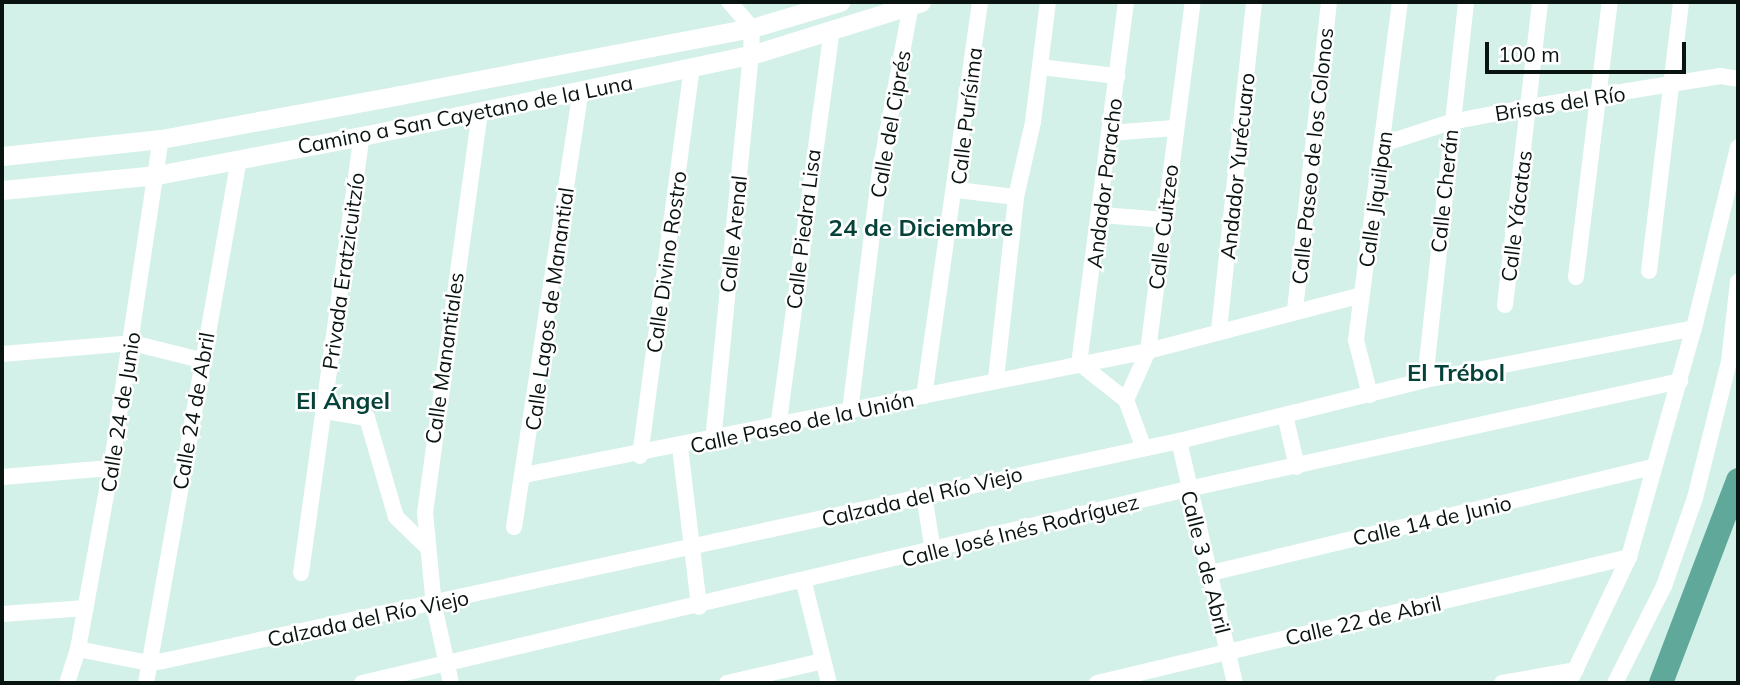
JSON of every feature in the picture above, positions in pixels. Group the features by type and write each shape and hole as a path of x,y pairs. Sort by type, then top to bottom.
{"street":[{"path":"729,2 752,28"},
{"name":"Camino a San Cayetano de la Luna","path":"2,156 161,139 752,28 840,2"},
{"name":"Calle Purísima","path":"924,396 957,190 980,2"},
{"path":"996,379 1016,197 1040,67 1048,2"},
{"name":"Andador Paracho","path":"1079,363 1101,215 1126,2"},
{"name":"Calle Cuitzeo","path":"1126,400 1148,351 1193,2"},
{"name":"Andador Yurécuaro","path":"1219,330 1254,2"},
{"name":"Calle Paseo de los Colonos","path":"1295,310 1329,2"},
{"name":"Calle Jiquilpan","path":"1370,395 1356,340 1399,2"},
{"name":"Calle Cherán","path":"1425,380 1466,2"},
{"name":"Calle Yácatas","path":"1505,305 1540,2"},
{"path":"1576,277 1601,97 1610,2"},
{"path":"1650,271 1681,2"},
{"name":"Camino a San Cayetano de la Luna","path":"2,190 157,175 362,136 751,55 916,3"},
{"name":"Calle del Ciprés","path":"850,411 878,177 916,3"},
{"name":"Calle Arenal","path":"713,441 752,28"},
{"name":"Calle Piedra Lisa","path":"778,428 832,30"},
{"path":"1040,67 1117,76"},
{"name":"Calle Divino Rostro","path":"640,456 692,68"},
{"name":"Brisas del Río","path":"1383,144 1451,122 1529,107 1721,76 1738,79"},
{"name":"Calle Lagos de Manantial","path":"514,527 581,91"},
{"name":"Calle Manantiales","path":"451,683 433,606 427,547 436,409 480,111"},
{"path":"1109,133 1175,128"},
{"name":"Privada Eratzicuitzío","path":"302,573 362,136"},
{"name":"Calle 24 de Junio","path":"67,683 78,649 111,468 161,139"},
{"path":"1502,683 1572,677 1629,556 1695,328 1738,147"},
{"name":"Calle 24 de Abril","path":"146,683 201,360 239,159"},
{"path":"957,190 1016,197"},
{"path":"1101,215 1165,220"},
{"path":"1615,683 1664,586 1695,498 1730,362 1738,282"},
{"name":"Calle Paseo de la Unión","path":"524,475 640,456 996,379 1148,351 1295,310 1361,295"},
{"name":"Calzada del Río Viejo","path":"149,663 433,606 1143,446 1179,441 1425,380 1695,328"},
{"path":"2,354 132,343 201,360"},
{"path":"1079,363 1126,400 1143,446"},
{"name":"Calle José Inés Rodríguez","path":"362,683 804,583 1188,489 1680,381"},
{"path":"324,411 368,418 396,517 427,547"},
{"path":"1284,415 1297,467"},
{"name":"Calle 3 de Abril","path":"1179,441 1235,683"},
{"path":"680,447 688,548 699,607"},
{"name":"Calle 14 de Junio","path":"1211,573 1653,467"},
{"path":"2,477 111,468"},
{"path":"924,495 933,551"},
{"name":"Calle 22 de Abril","path":"1097,683 1629,556"},
{"path":"804,583 829,683"},
{"path":"2,614 86,608"},
{"path":"78,649 149,663"},
{"path":"727,683 824,661"}],"waterway":[{"path":"1661,683 1738,480"}],"district":[{"name":"24 de Diciembre","path":"921,228"},
{"name":"El Trébol","path":"1456,373"},
{"name":"El Ángel","path":"343,401"}]}
